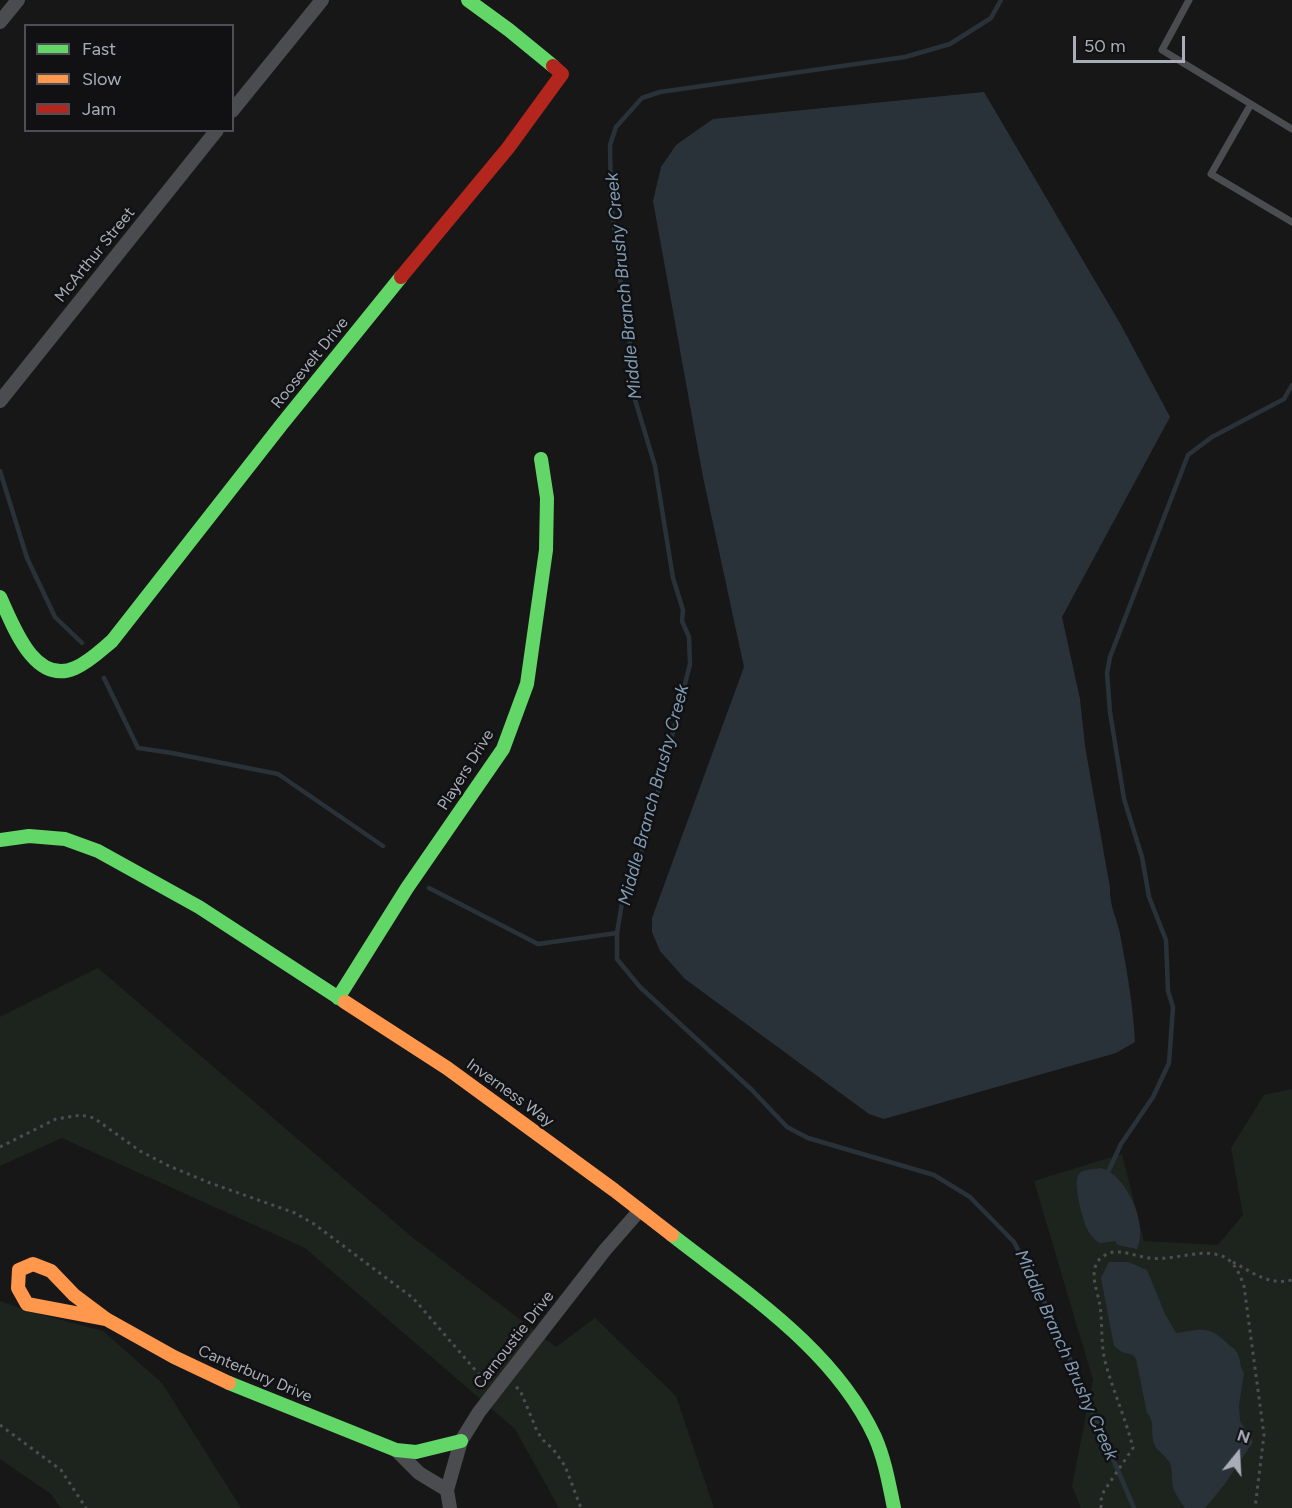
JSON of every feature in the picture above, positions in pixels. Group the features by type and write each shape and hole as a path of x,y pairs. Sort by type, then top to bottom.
{"street":[{"path":"0,22 18,0"},
{"path":"234,109 322,0"},
{"name":"Roosevelt Drive","path":"0,597 25,649 42,666 61,672 78,667 112,640 282,424 508,148 562,74 468,0"},
{"name":"McArthur Street","path":"0,401 215,132"},
{"name":"Players Drive","path":"338,998 407,888 503,749 527,684 546,550 547,498 541,459"},
{"name":"Inverness Way","path":"0,840 29,836 65,839 98,851 199,907 447,1068 640,1210 768,1310 823,1361 856,1402 875,1438 885,1465 894,1508"},
{"name":"Carnoustie Drive","path":"450,1508 447,1490 461,1441 501,1383 605,1250 640,1210"},
{"name":"Canterbury Drive","path":"106,1319 27,1304 18,1292 16,1284 19,1270 33,1264 51,1271 74,1295 106,1319 174,1357 236,1386 396,1450 416,1452 461,1441"},
{"name":"Canterbury Drive","path":"396,1450 419,1473 447,1490"}],"lane":[{"path":"1189,0 1162,50 1292,129"},
{"path":"1251,104 1211,174 1292,222"}],"path":[{"path":"0,1147 56,1119 81,1114 94,1118 140,1151 169,1166 274,1205 314,1224 413,1298 483,1379 490,1383 509,1383 520,1390 537,1431 565,1466 581,1508"},
{"path":"1101,1508 1104,1491 1133,1448 1106,1364 1100,1336 1101,1313 1094,1280 1098,1262 1104,1255 1113,1252 1152,1259 1206,1254 1221,1255 1251,1274 1282,1283 1292,1281"},
{"path":"1231,1261 1238,1269 1244,1286 1264,1436 1255,1508"},
{"path":"0,1425 61,1470 86,1508"}],"shaded area":[{"path":"984,92 1121,325 1170,417 1062,617 1080,699 1085,746 1111,900 1127,974 1135,1042 1116,1053 884,1119 869,1114 685,979 660,951 652,932 652,918 744,667 703,477 653,201 661,167 676,145 713,119"},
{"path":"98,968 412,1237 556,1347 595,1318 676,1396 714,1508 559,1508 515,1429 305,1248 62,1138 0,1166 0,1017"},
{"path":"1292,1089 1292,1508 1081,1508 1072,1486 1093,1380 1034,1181 1122,1154 1144,1241 1218,1245 1243,1215 1231,1148 1264,1095"},
{"path":"1101,1168 1119,1180 1133,1202 1140,1228 1137,1249 1118,1245 1115,1241 1100,1243 1087,1229 1079,1201 1077,1178 1083,1171"},
{"path":"1109,1262 1128,1262 1147,1270 1165,1314 1176,1333 1210,1331 1234,1348 1238,1354 1244,1373 1239,1405 1240,1421 1253,1442 1224,1485 1205,1508 1185,1508 1177,1495 1173,1487 1170,1463 1154,1444 1152,1423 1147,1413 1136,1359 1133,1355 1122,1352 1114,1346 1101,1278"},
{"path":"0,1301 31,1312 103,1331 162,1383 241,1508 61,1508 51,1494 0,1459"}],"waterway":[{"name":"Middle Branch Brushy Creek","path":"1001,0 991,18 950,44 905,57 660,92 642,98 616,127 610,145 611,200 623,303 628,316 633,393 655,466 673,578 683,610 682,621 689,637 690,664 646,840 622,903 617,933 617,959 640,987 752,1090 787,1127 808,1138 934,1175 970,1197 1014,1242 1052,1317 1134,1508"},
{"path":"1109,1170 1121,1144 1153,1097 1169,1063 1173,1007 1168,991 1166,940 1149,897 1142,857 1124,799 1110,712 1107,673 1110,657 1188,455 1212,437 1284,399 1292,385"},
{"path":"0,471 27,558 55,617 82,643"},
{"path":"104,678 138,748 278,774 383,846"},
{"path":"429,888 538,944 617,933"}],"traffic: fast":[{"path":"468,0 553,66"},
{"path":"0,597 27,650 37,661 48,668 61,671 75,668 94,656 112,641 401,277"},
{"path":"338,998 407,888 503,749 527,684 546,550 547,498 541,459"},
{"path":"0,840 29,836 65,839 98,851 199,907 345,1002"},
{"path":"672,1235 786,1325 836,1376 858,1405 875,1437 884,1463 894,1508"},
{"path":"229,1383 396,1450 416,1452 461,1441"}],"traffic: slow":[{"path":"345,1002 447,1068 672,1235"},
{"path":"106,1319 27,1304 18,1288 19,1270 33,1264 51,1271 74,1295 106,1319 174,1357 229,1383"}],"traffic: jam":[{"path":"401,277 508,148 562,74 553,66"}]}
